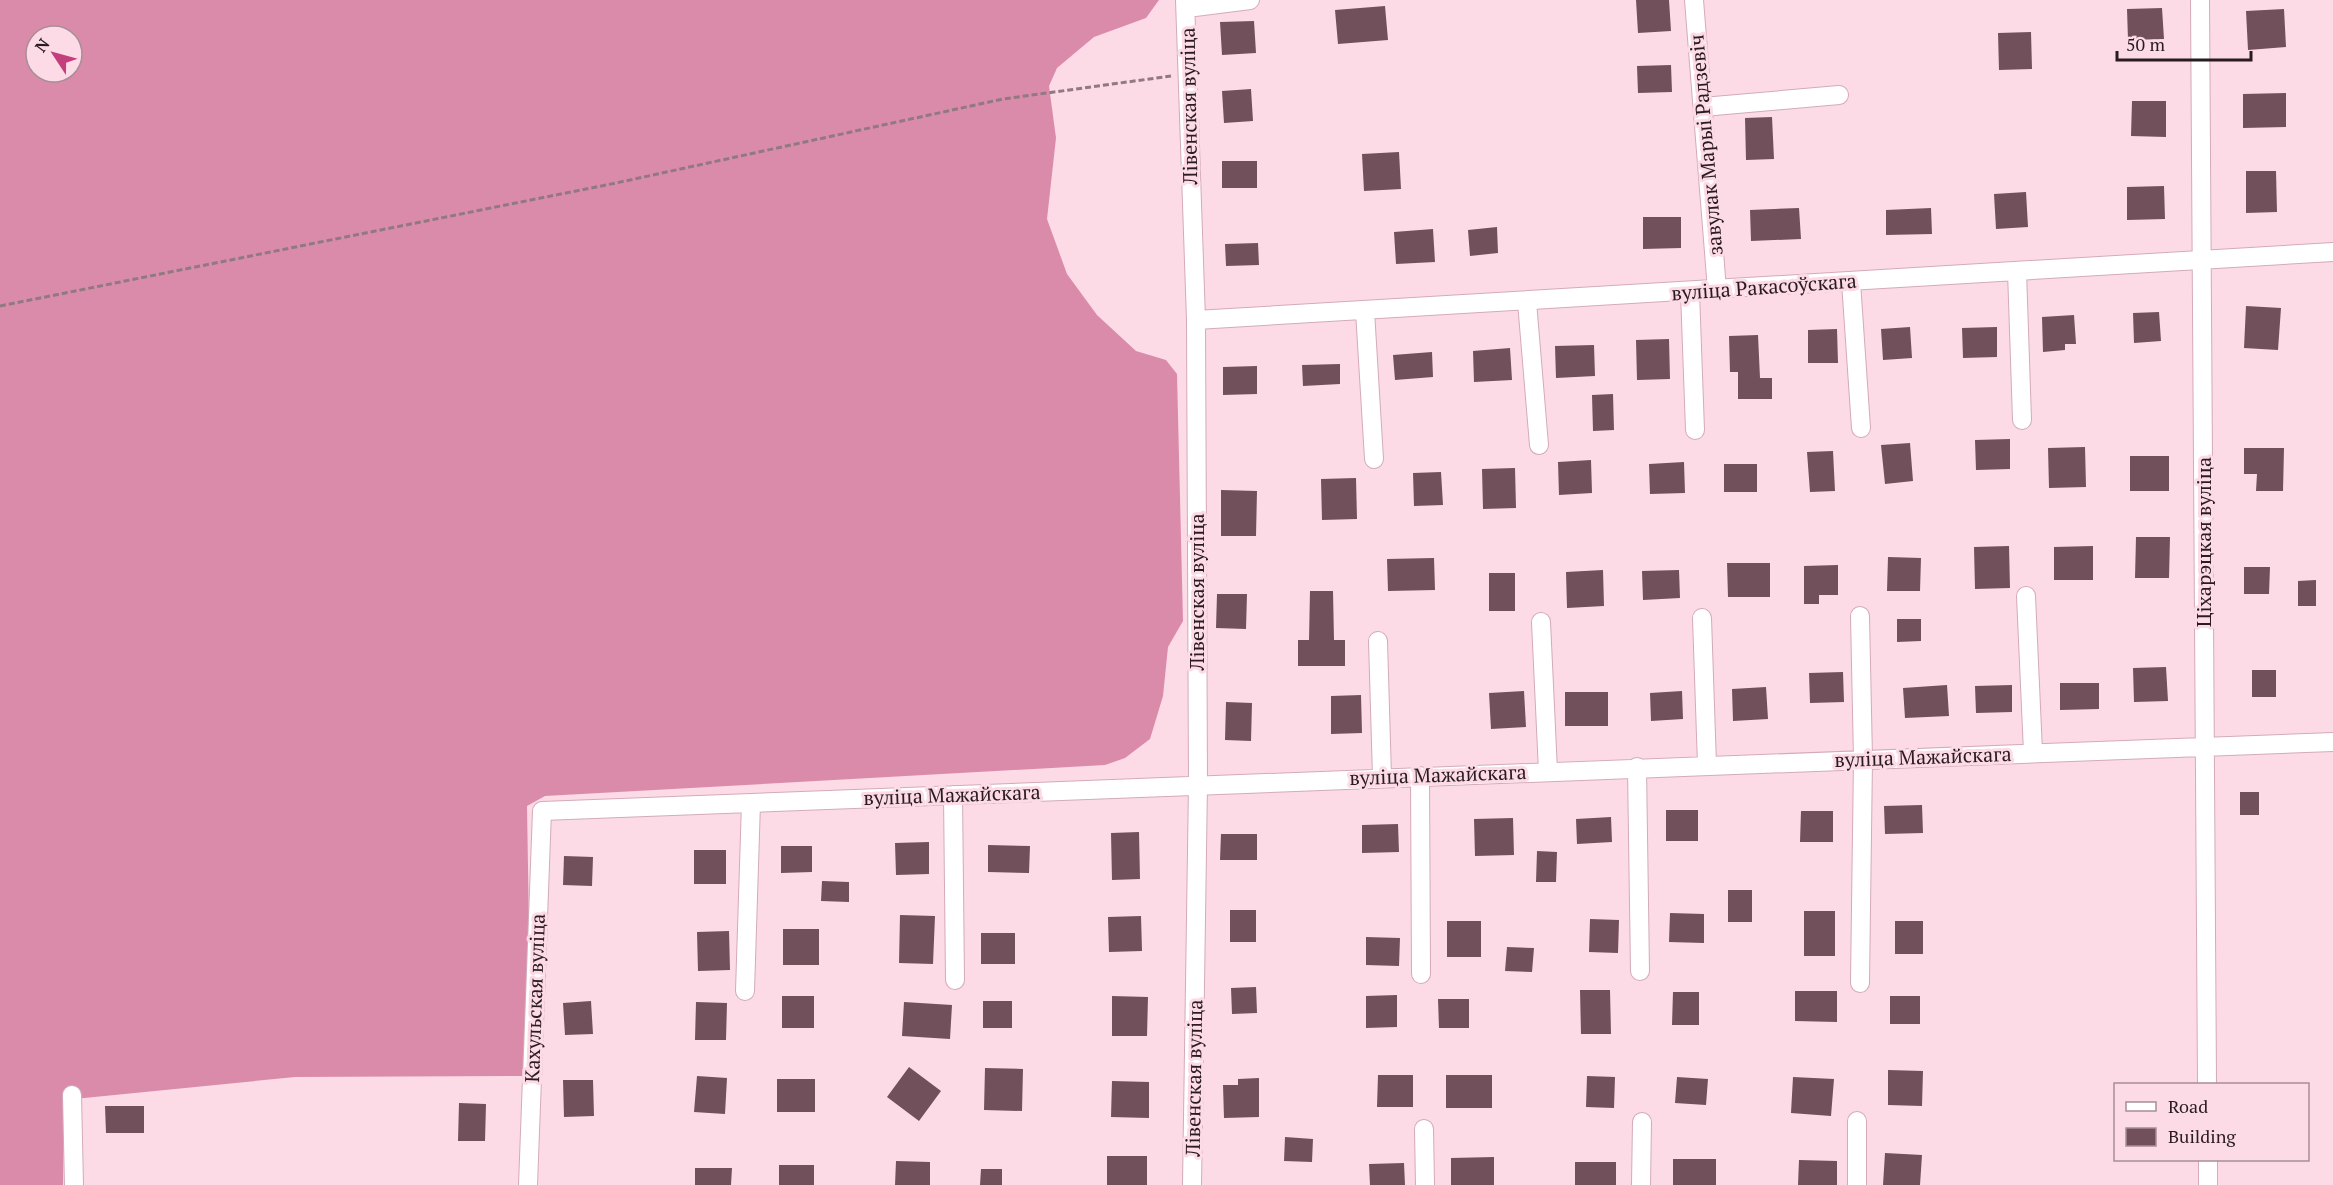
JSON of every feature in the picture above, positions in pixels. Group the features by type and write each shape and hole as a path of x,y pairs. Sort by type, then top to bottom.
{"street":[{"path":"1186,4 1250,0"},
{"name":"завулак Марыі Радзевіч","path":"1694,0 1717,290"},
{"name":"Ціхарэцкая вуліца","path":"2200,0 2207,1083"},
{"name":"Лівенская вуліца","path":"1186,4 1196,320 1198,784 1192,1185"},
{"path":"1703,107 1839,95"},
{"name":"вуліца Ракасоўскага","path":"1196,320 2333,252"},
{"path":"2017,272 2022,420"},
{"path":"1851,282 1861,428"},
{"path":"1690,292 1695,430"},
{"path":"1527,302 1539,445"},
{"path":"1365,311 1374,459"},
{"path":"2026,596 2033,752"},
{"path":"1860,616 1863,759 1860,983"},
{"path":"1702,618 1707,765"},
{"path":"1541,622 1548,771"},
{"path":"1378,641 1382,777"},
{"name":"вуліца Мажайскага","path":"542,811 2206,745 2333,742"},
{"path":"1637,767 1640,971"},
{"path":"1420,776 1421,974"},
{"path":"953,795 956,980"},
{"path":"745,991 751,803"},
{"name":"Кахульская вуліца","path":"528,1185 542,811"},
{"path":"72,1095 74,1185"},
{"path":"1857,1121 1857,1185"},
{"path":"1641,1185 1642,1122"},
{"path":"1424,1129 1425,1185"},
{"path":"2208,1161 2208,1185"}],"path":[{"path":"0,306 616,183 1003,99 1187,74"}],"shaded area":[{"path":"0,0 1159,0 1146,18 1094,37 1057,68 1049,86 1056,138 1047,219 1067,274 1097,315 1136,351 1166,360 1177,374 1183,621 1168,647 1163,696 1150,739 1125,758 1105,765 545,796 527,806 529,929 524,1076 295,1077 64,1100 63,1185 0,1185"}],"building":[{"path":"1636,0 1669,0 1671,31 1638,33"},
{"path":"1385,6 1388,40 1338,44 1335,10"},
{"path":"2162,8 2164,39 2128,40 2127,9"},
{"path":"2284,9 2286,47 2248,50 2246,11"},
{"path":"1254,21 1256,53 1222,55 1220,22"},
{"path":"2031,32 2032,69 1999,70 1998,33"},
{"path":"1671,65 1672,92 1638,93 1637,66"},
{"path":"1251,89 1253,121 1224,123 1222,91"},
{"path":"2286,93 2286,127 2243,128 2243,94"},
{"path":"2132,101 2166,101 2166,137 2131,136"},
{"path":"1772,117 1774,159 1746,160 1745,118"},
{"path":"1399,152 1401,189 1364,191 1362,154"},
{"path":"1222,161 1257,161 1257,188 1222,188"},
{"path":"2246,171 2276,171 2277,212 2246,213"},
{"path":"2164,186 2165,219 2127,220 2127,187"},
{"path":"2026,192 2028,227 1996,229 1994,194"},
{"path":"1799,208 1801,239 1751,241 1750,210"},
{"path":"1931,208 1932,234 1886,235 1886,210"},
{"path":"1643,217 1681,217 1681,248 1643,249"},
{"path":"1497,227 1498,253 1470,256 1468,230"},
{"path":"1433,229 1435,262 1396,264 1394,232"},
{"path":"1258,243 1259,265 1226,266 1225,244"},
{"path":"2246,306 2281,308 2278,350 2244,348"},
{"path":"2159,312 2161,341 2134,343 2133,313"},
{"path":"2074,315 2076,344 2065,344 2065,350 2043,352 2042,317"},
{"path":"1910,327 1912,358 1883,360 1881,329"},
{"path":"1997,327 1997,357 1963,358 1962,328"},
{"path":"1837,329 1838,363 1808,363 1808,330"},
{"path":"1758,335 1760,378 1772,378 1772,399 1738,399 1738,372 1730,372 1729,336"},
{"path":"1669,339 1670,379 1637,380 1636,340"},
{"path":"1594,345 1595,376 1556,378 1555,346"},
{"path":"1510,348 1512,380 1474,382 1473,351"},
{"path":"1432,352 1433,377 1395,380 1393,355"},
{"path":"1340,364 1340,384 1303,386 1302,365"},
{"path":"1257,366 1257,394 1223,395 1223,367"},
{"path":"1613,394 1614,430 1593,431 1592,395"},
{"path":"2010,439 2010,469 1976,470 1975,440"},
{"path":"1910,443 1913,481 1885,484 1881,445"},
{"path":"2085,447 2086,487 2049,488 2048,448"},
{"path":"2244,448 2284,448 2283,491 2256,491 2257,474 2244,474"},
{"path":"1833,451 1835,491 1810,492 1807,452"},
{"path":"2130,456 2169,456 2169,491 2130,491"},
{"path":"1591,460 1592,493 1559,495 1558,462"},
{"path":"1684,462 1685,493 1650,494 1649,464"},
{"path":"1724,464 1757,464 1757,492 1724,492"},
{"path":"1515,468 1516,508 1483,509 1482,469"},
{"path":"1441,472 1443,505 1414,506 1413,473"},
{"path":"1356,478 1357,519 1322,520 1321,479"},
{"path":"1221,490 1257,491 1256,536 1221,536"},
{"path":"2136,537 2170,537 2169,578 2135,578"},
{"path":"2009,546 2010,588 1975,589 1974,547"},
{"path":"2093,546 2093,580 2054,580 2054,547"},
{"path":"1888,557 1921,558 1920,591 1887,591"},
{"path":"1434,558 1435,590 1388,591 1387,559"},
{"path":"1727,563 1770,563 1770,597 1728,597"},
{"path":"1838,565 1838,595 1819,595 1819,604 1804,604 1804,566"},
{"path":"2244,567 2270,567 2269,594 2244,594"},
{"path":"1603,570 1604,606 1567,608 1566,572"},
{"path":"1679,570 1680,598 1643,600 1642,571"},
{"path":"1489,573 1515,573 1515,611 1489,611"},
{"path":"2316,580 2316,606 2298,606 2298,581"},
{"path":"1310,591 1333,591 1334,640 1345,640 1345,666 1298,666 1298,640 1309,640"},
{"path":"1217,594 1247,594 1246,629 1216,628"},
{"path":"1897,619 1921,619 1921,641 1897,642"},
{"path":"2166,667 2168,701 2134,702 2133,668"},
{"path":"2252,670 2276,670 2276,697 2252,697"},
{"path":"1843,672 1844,702 1810,703 1809,673"},
{"path":"2060,683 2099,683 2099,709 2060,710"},
{"path":"1947,685 1949,716 1905,718 1903,688"},
{"path":"2012,685 2012,712 1976,713 1975,686"},
{"path":"1766,687 1768,719 1733,721 1732,689"},
{"path":"1524,691 1526,727 1491,729 1489,693"},
{"path":"1682,691 1683,719 1651,721 1650,693"},
{"path":"1565,692 1608,692 1608,726 1565,726"},
{"path":"1361,695 1362,733 1331,734 1331,696"},
{"path":"1226,702 1252,703 1251,741 1225,740"},
{"path":"2240,792 2259,792 2259,815 2240,815"},
{"path":"1922,805 1923,833 1885,834 1884,806"},
{"path":"1666,810 1698,810 1698,841 1666,841"},
{"path":"1801,811 1833,811 1833,842 1800,842"},
{"path":"1611,817 1612,842 1577,844 1576,819"},
{"path":"1513,818 1514,855 1475,856 1474,819"},
{"path":"1398,824 1399,852 1362,853 1362,825"},
{"path":"1139,832 1140,879 1112,880 1111,833"},
{"path":"1221,834 1257,834 1257,860 1220,860"},
{"path":"929,842 929,874 896,875 895,843"},
{"path":"988,845 1030,846 1029,873 988,872"},
{"path":"781,846 812,846 812,872 781,873"},
{"path":"694,850 726,850 726,884 694,884"},
{"path":"1537,851 1557,852 1556,882 1536,882"},
{"path":"564,856 593,857 592,886 563,885"},
{"path":"822,881 849,882 849,902 821,901"},
{"path":"1728,890 1752,890 1752,922 1728,922"},
{"path":"1230,910 1256,910 1256,942 1230,942"},
{"path":"1804,911 1835,911 1835,956 1804,956"},
{"path":"1670,913 1704,914 1704,943 1669,942"},
{"path":"900,915 935,916 933,964 899,963"},
{"path":"1141,916 1142,951 1109,952 1108,917"},
{"path":"1590,919 1619,920 1618,953 1589,952"},
{"path":"1447,921 1481,921 1481,957 1447,957"},
{"path":"1895,921 1923,921 1923,954 1895,954"},
{"path":"783,929 819,929 819,965 783,965"},
{"path":"729,931 730,970 698,971 697,932"},
{"path":"981,933 1015,933 1015,964 981,964"},
{"path":"1366,937 1400,938 1399,966 1366,965"},
{"path":"1507,947 1534,948 1532,972 1505,971"},
{"path":"1256,987 1257,1013 1232,1014 1231,988"},
{"path":"1580,990 1610,990 1611,1034 1581,1034"},
{"path":"1795,991 1837,991 1837,1022 1795,1021"},
{"path":"1673,992 1699,992 1699,1025 1672,1025"},
{"path":"1397,995 1397,1027 1366,1028 1366,996"},
{"path":"782,996 814,996 814,1028 782,1028"},
{"path":"1112,996 1148,997 1147,1036 1112,1036"},
{"path":"1890,996 1920,996 1920,1024 1890,1024"},
{"path":"1438,999 1469,999 1469,1028 1439,1028"},
{"path":"591,1001 593,1034 565,1035 563,1003"},
{"path":"983,1001 1012,1001 1012,1028 983,1028"},
{"path":"696,1002 727,1003 726,1040 695,1040"},
{"path":"904,1002 952,1005 950,1039 902,1036"},
{"path":"909,1067 941,1091 919,1121 887,1097"},
{"path":"985,1068 1023,1069 1022,1111 984,1110"},
{"path":"1888,1070 1923,1071 1922,1106 1888,1105"},
{"path":"1378,1075 1413,1075 1413,1107 1377,1107"},
{"path":"1446,1075 1492,1075 1492,1108 1446,1108"},
{"path":"697,1076 727,1078 725,1114 694,1112"},
{"path":"1587,1076 1615,1077 1614,1108 1586,1107"},
{"path":"1677,1077 1708,1079 1706,1105 1675,1103"},
{"path":"1793,1077 1834,1079 1831,1116 1791,1113"},
{"path":"1259,1078 1259,1117 1224,1118 1223,1085 1238,1085 1238,1079"},
{"path":"777,1079 815,1079 815,1112 777,1112"},
{"path":"563,1080 593,1080 594,1116 564,1117"},
{"path":"1112,1081 1149,1082 1149,1118 1111,1117"},
{"path":"459,1103 486,1104 485,1141 458,1141"},
{"path":"105,1106 144,1106 144,1133 106,1133"},
{"path":"1285,1137 1313,1139 1312,1162 1284,1161"},
{"path":"1885,1153 1922,1155 1920,1185 1883,1185"},
{"path":"1107,1156 1147,1156 1147,1185 1107,1185"},
{"path":"1494,1157 1494,1185 1451,1185 1451,1158"},
{"path":"1673,1159 1716,1159 1716,1185 1673,1185"},
{"path":"1799,1160 1837,1161 1837,1185 1798,1185"},
{"path":"896,1161 930,1162 930,1185 895,1185"},
{"path":"1575,1162 1616,1162 1616,1185 1575,1185"},
{"path":"1404,1163 1405,1185 1370,1185 1369,1164"},
{"path":"779,1165 814,1165 814,1185 779,1185"},
{"path":"695,1168 732,1168 731,1185 695,1185"},
{"path":"981,1169 1002,1169 1002,1185 980,1185"}]}
